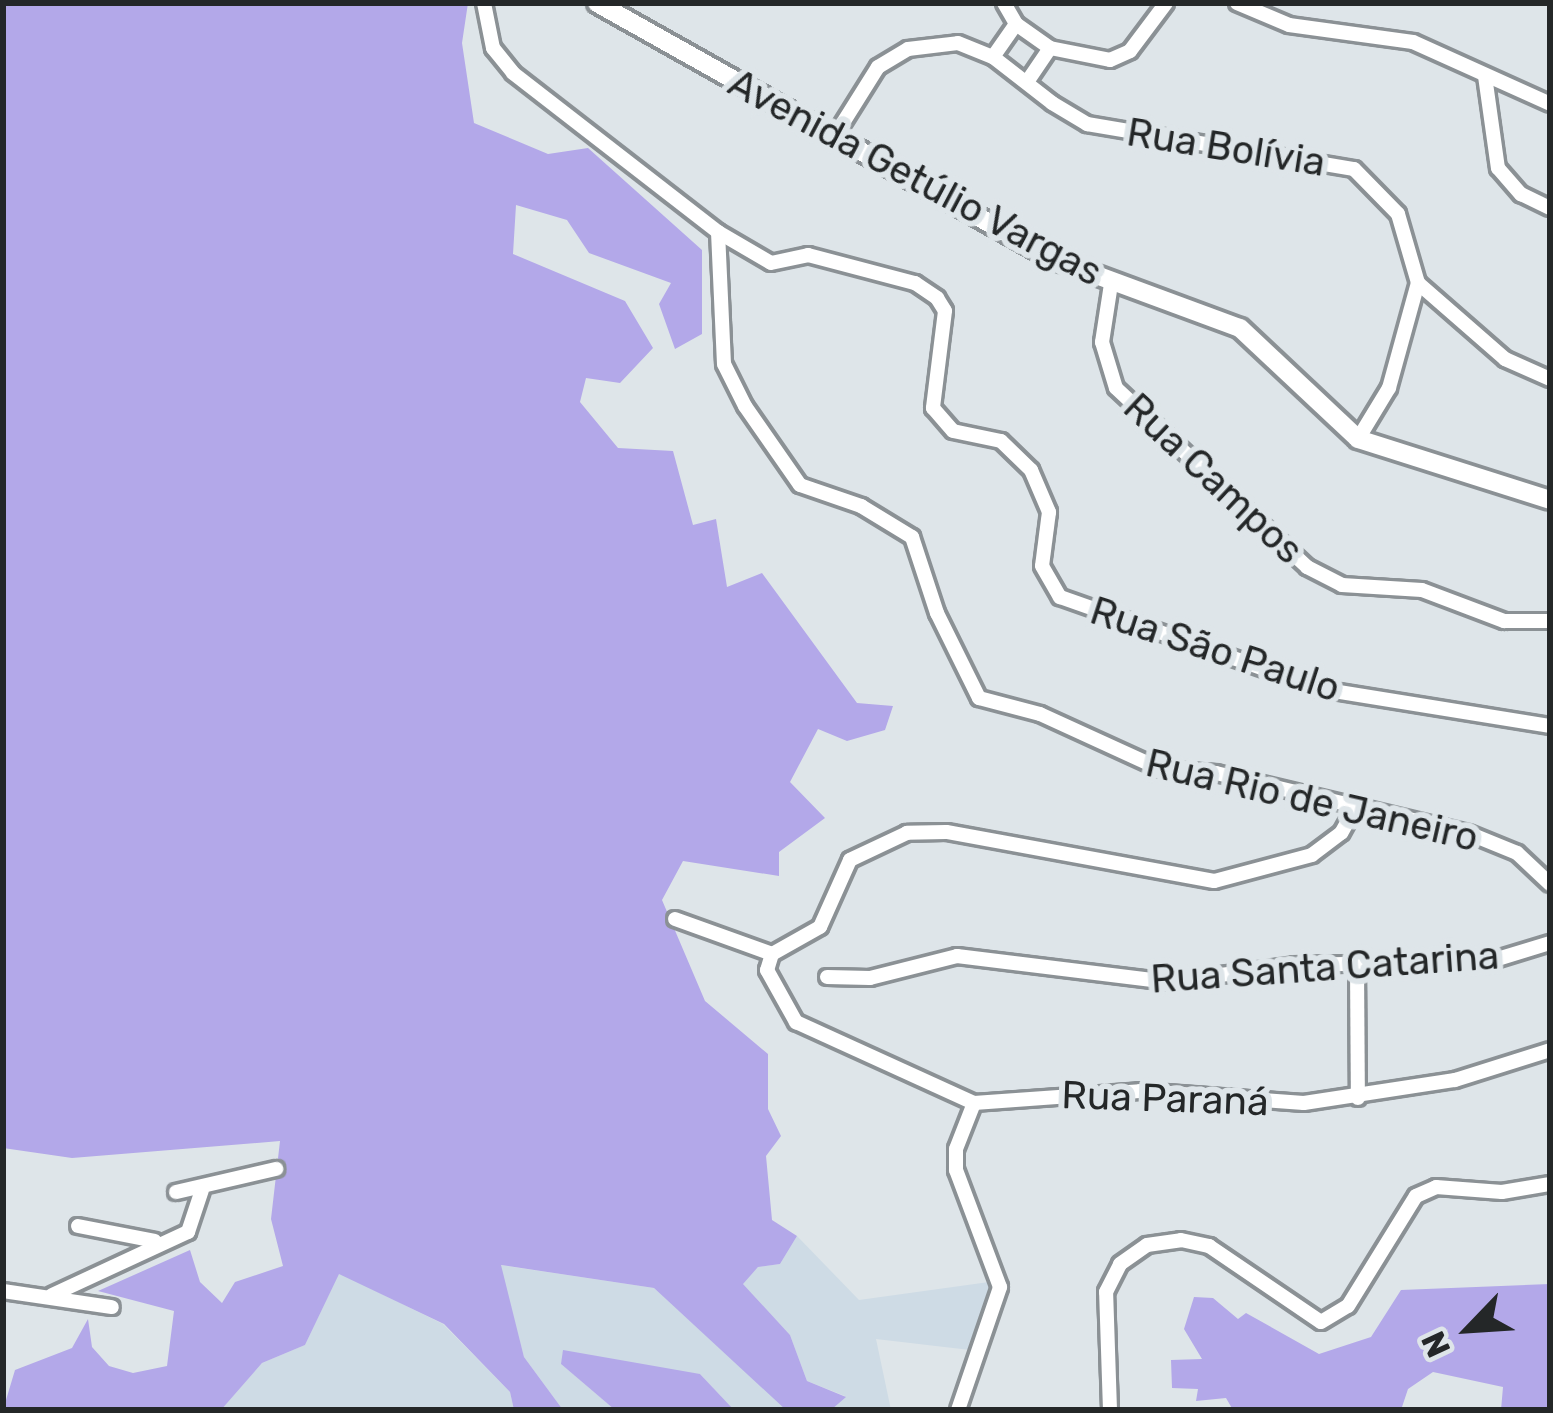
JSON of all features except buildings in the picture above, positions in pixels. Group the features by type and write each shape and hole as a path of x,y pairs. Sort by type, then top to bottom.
{"street":[{"path":"484,3 493,48 513,74 718,232"},
{"name":"Avenida Getúlio Vargas","path":"597,3 1111,284 1252,335 1358,439 1550,500"},
{"path":"1004,3 1016,24 1050,48 1110,60 1130,51 1166,3"},
{"path":"1237,3 1289,25 1390,35 1550,104"},
{"path":"836,134 878,67 908,49 958,43 993,57 1016,24"},
{"path":"1027,82 1050,48"},
{"name":"Rua Bolívia","path":"993,57 1070,115 1108,130 1354,169 1398,214 1418,283"},
{"path":"1485,76 1498,168 1521,194 1550,208"},
{"name":"Rua São Paulo","path":"718,232 771,263 808,255 915,283 937,298 945,311 933,408 953,431 1001,441 1031,470 1048,496 1042,566 1060,597 1321,689 1550,726"},
{"name":"Rua Rio de Janeiro","path":"718,232 724,364 739,394 800,485 861,506 912,537 973,692 993,705 1040,714 1129,760 1216,773 1354,811 1468,832 1517,853 1550,884"},
{"path":"1358,439 1389,388 1418,283 1505,359 1550,379"},
{"name":"Rua Campos","path":"1111,284 1102,342 1116,388 1307,567 1342,586 1422,590 1504,621 1550,621"},
{"path":"675,919 772,954 820,927 850,860 907,833 946,832 1214,881 1321,850 1354,811"},
{"name":"Rua Santa Catarina","path":"827,976 870,978 957,956 1132,982 1491,961 1550,944"},
{"name":"Rua Paraná","path":"772,954 772,985 796,1022 974,1103 1140,1091 1275,1104 1358,1098 1550,1050"},
{"path":"1357,967 1358,1098"},
{"path":"958,1410 1000,1287 956,1170 956,1149 974,1103"},
{"path":"176,1192 202,1190 224,1177 276,1169"},
{"path":"1110,1410 1106,1292 1120,1264 1147,1245 1180,1240 1209,1246 1321,1322 1348,1306 1416,1196 1436,1187 1502,1192 1550,1184"},
{"path":"52,1294 160,1240 188,1232 202,1190"},
{"path":"78,1226 160,1240"},
{"path":"3,1291 52,1294 112,1307"}],"shaded area":[{"path":"3,3 468,3 462,43 474,123 548,154 588,148 702,250 702,334 675,349 659,304 671,283 589,253 567,220 516,205 513,254 625,301 653,348 620,383 586,378 580,402 618,448 673,451 693,525 716,519 727,587 762,573 857,703 893,706 885,730 847,741 818,729 790,782 825,818 779,852 779,876 683,861 662,900 705,1001 768,1054 768,1109 781,1136 766,1156 772,1220 797,1236 780,1264 758,1267 743,1284 790,1335 807,1381 846,1397 831,1410 786,1410 654,1288 501,1265 524,1357 563,1410 514,1410 510,1392 444,1324 339,1274 305,1345 262,1363 221,1410 3,1410 15,1370 72,1348 88,1319 92,1347 109,1366 133,1373 167,1366 174,1311 98,1291 190,1250 200,1282 222,1303 235,1282 283,1266 271,1219 280,1141 72,1158 3,1148"},
{"path":"797,1236 859,1300 989,1282 991,1304 970,1350 876,1339 891,1410 831,1410 845,1396 807,1381 790,1335 742,1283 758,1267 780,1264"},
{"path":"500,1265 654,1288 787,1410 734,1410 700,1374 561,1364 615,1410 563,1410 524,1357"},
{"path":"339,1273 443,1324 510,1392 514,1410 221,1410 262,1363 305,1345"},
{"path":"1550,1284 1550,1410 1501,1410 1503,1387 1433,1372 1408,1389 1402,1407 1386,1410 1233,1410 1226,1398 1196,1401 1198,1389 1172,1388 1171,1360 1202,1359 1184,1329 1194,1297 1213,1298 1238,1319 1246,1313 1319,1354 1371,1337 1401,1290"},
{"path":"563,1350 700,1374 734,1410 615,1410 561,1364"}]}
